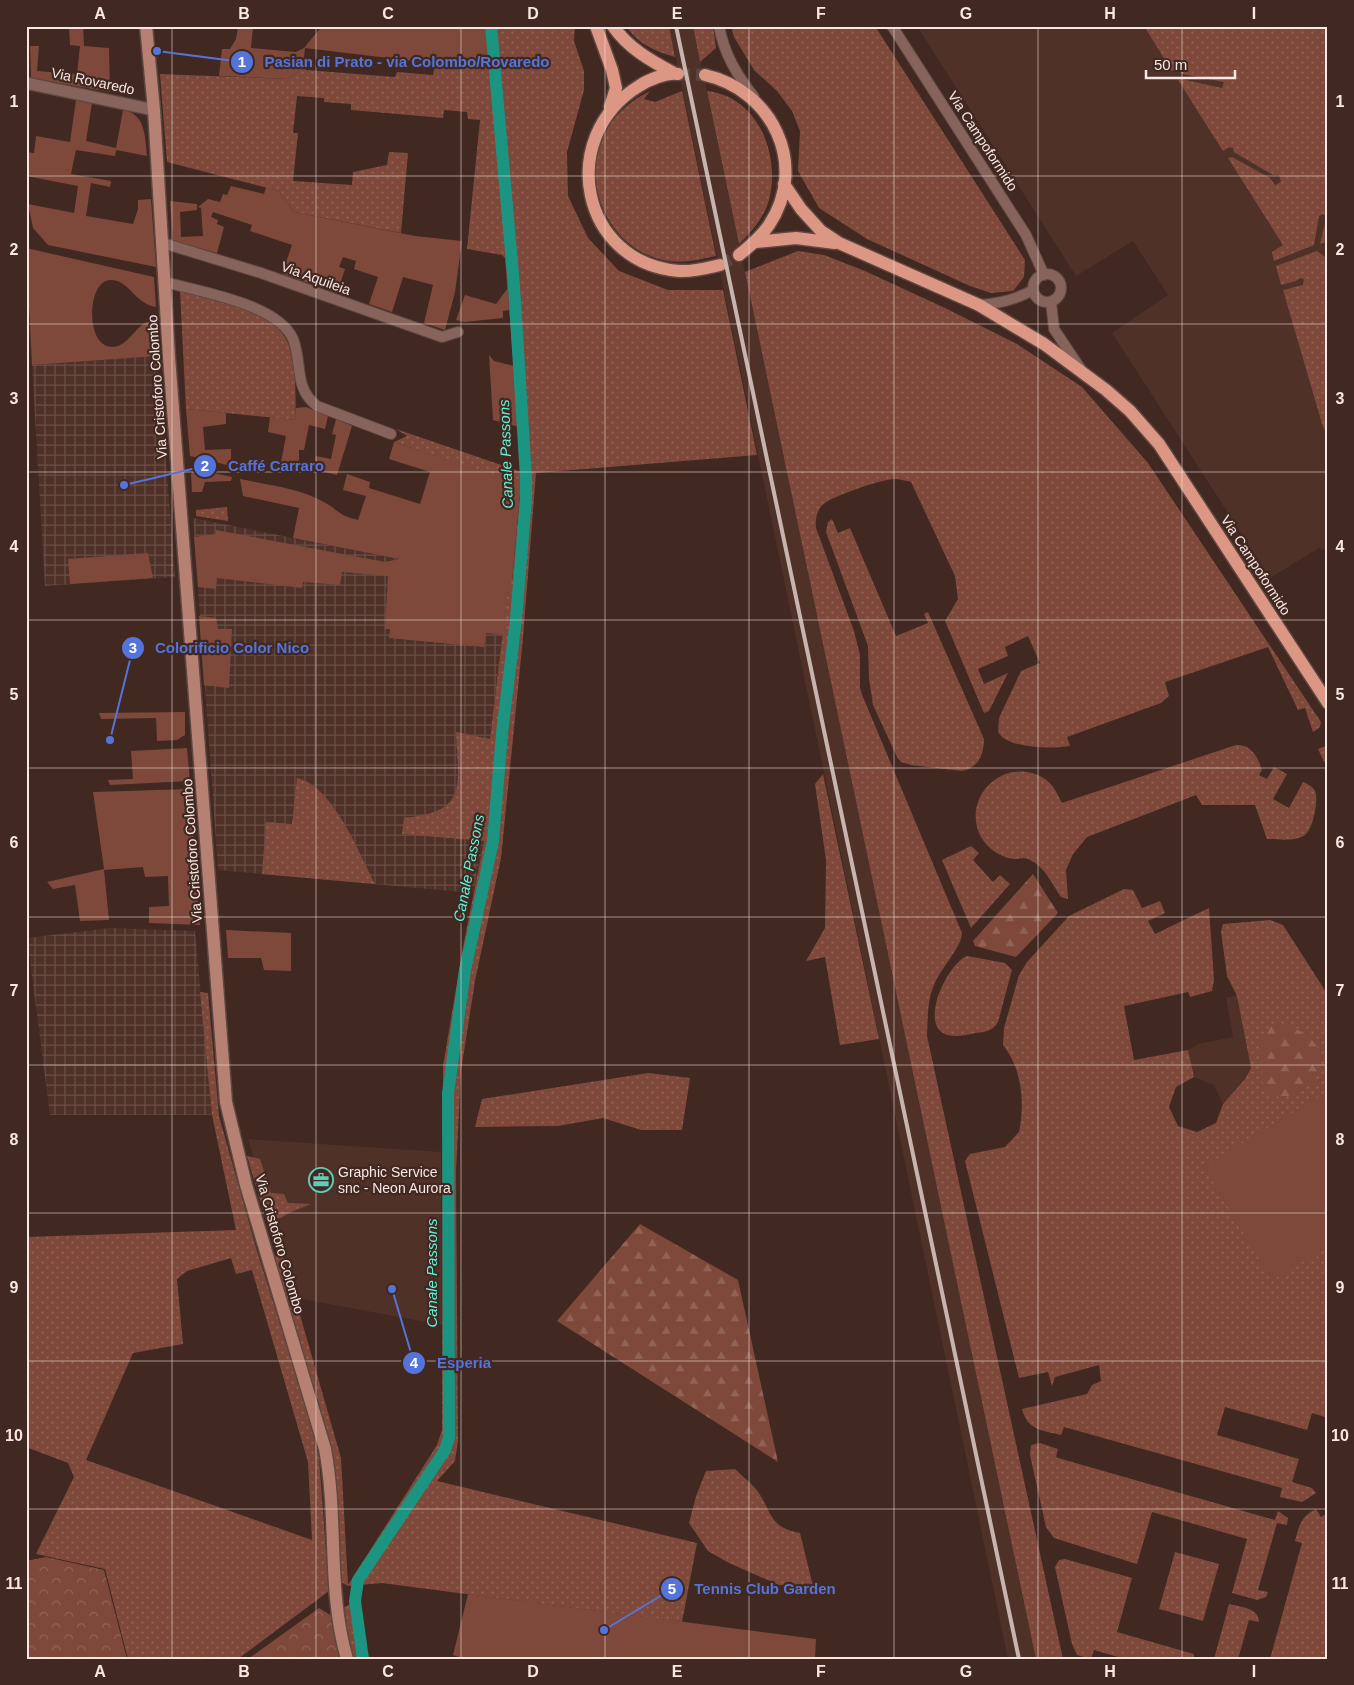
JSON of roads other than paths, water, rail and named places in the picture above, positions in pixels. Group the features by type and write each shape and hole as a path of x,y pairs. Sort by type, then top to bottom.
{"main road":[{"name":"Via Cristoforo Colombo","path":"146,26 154,110 226,1102 246,1185 325,1449 331,1485 337,1611 340,1632 348,1659"},
{"path":"596,26 612,70 616,88 608,111 597,129 590,150 588,170 594,205 607,230 621,246 638,258 658,266 686,270 700,270 720,265"},
{"path":"608,111 625,94 645,82 676,73 635,50 613,26"},
{"path":"705,75 717,77 740,88 759,104 770,118 783,150 784,184 779,206 770,225 756,242 739,255"},
{"path":"784,184 812,222 839,243"},
{"path":"756,242 796,238 839,243"},
{"name":"Via Campoformido","path":"839,243 979,305 1044,344 1081,369 1130,411 1159,444 1328,703"}],"street":[{"name":"Via Campoformido","path":"892,26 1026,235 1044,275 1055,276 1061,285 1060,296 1051,302"},
{"path":"720,31 735,71 759,104"},
{"name":"Via Rovaredo","path":"26,82 154,110"},
{"name":"Via Aquileia","path":"163,243 261,273 442,337 458,332"},
{"path":"1044,275 1035,282 1033,290 1037,299 1051,302 1054,329 1081,369"},
{"path":"166,282 266,313 279,322 292,339 303,390 308,399 317,406 391,434"},
{"path":"979,305 1011,300 1033,290"}],"waterway":[{"name":"Canale Passons","path":"363,1659 355,1601 358,1580 445,1450 449,1437 448,1093 465,970 493,841 502,733 516,619 526,499 514,286 491,26"}],"tunnel":[{"path":"678,74 705,75"},
{"path":"720,265 739,255"}],"railway":[{"path":"676,26 1019,1659"}],"place":[{"name":"Pasian di Prato - via Colombo/Rovaredo","path":"157,51"},
{"name":"Caffé Carraro","path":"124,485"},
{"name":"Colorificio Color Nico","path":"110,740"},
{"name":"Graphic Service snc - Neon Aurora","path":"321,1180"},
{"name":"Esperia","path":"392,1289"},
{"name":"Tennis Club Garden","path":"604,1630"}]}
